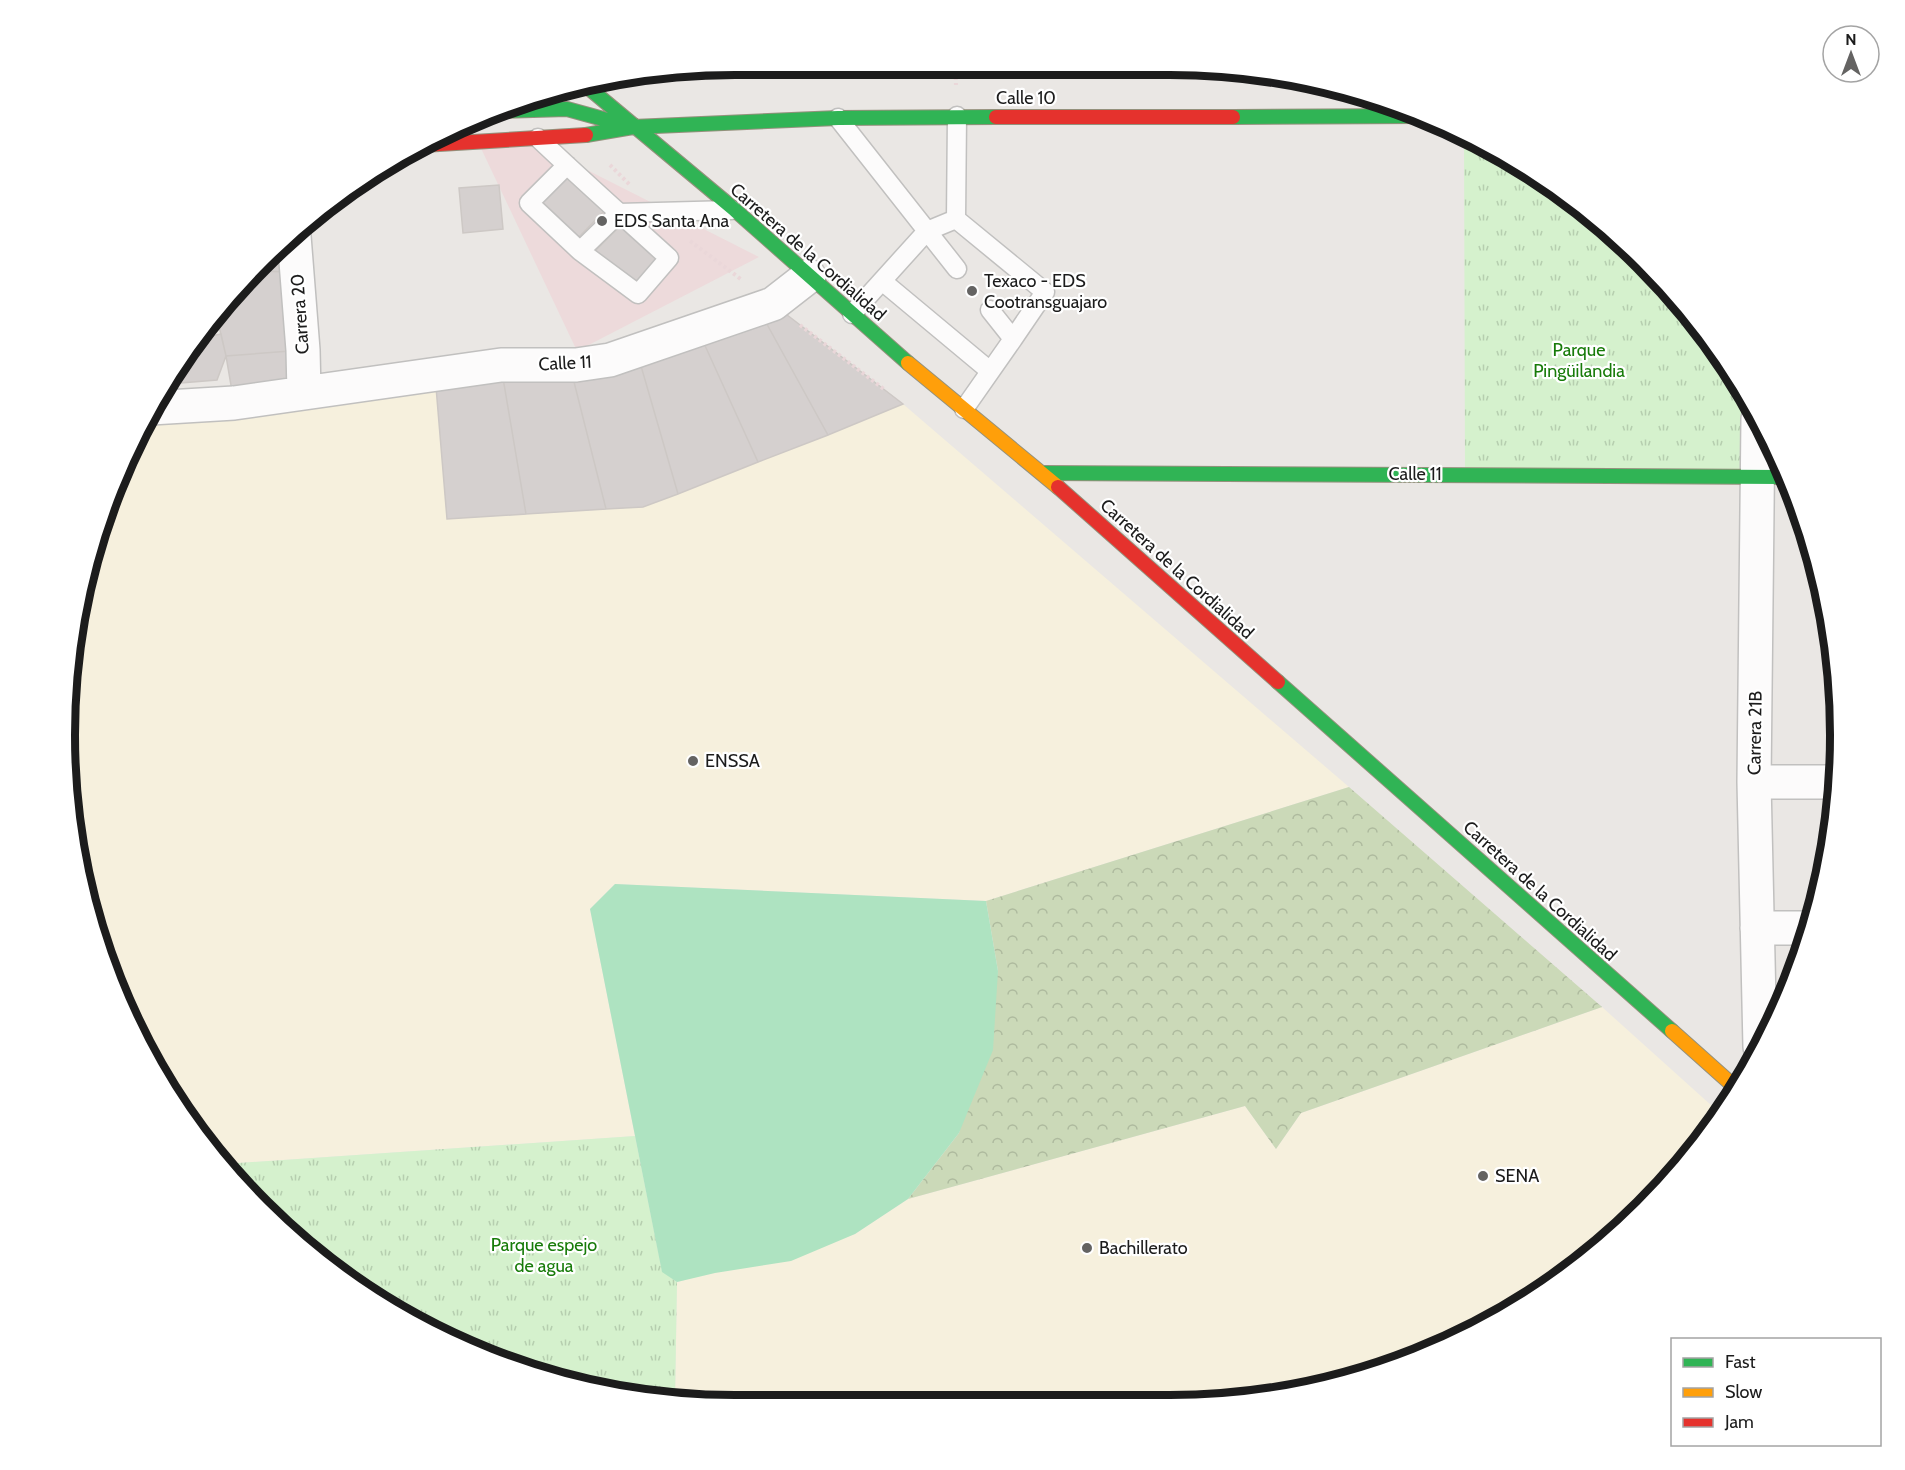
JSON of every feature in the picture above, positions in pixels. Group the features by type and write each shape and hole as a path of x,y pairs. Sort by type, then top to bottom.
{"main road":[{"name":"Carretera de la Cordialidad","path":"592,91 735,210 852,314 1042,473 1731,1083"},
{"name":"Calle 10","path":"522,110 567,109 633,127"},
{"name":"Calle 10","path":"441,144 584,136 633,127 838,118 1398,116"},
{"name":"Calle 11","path":"1042,473 1773,476"}],"street":[{"name":"Carrera 20","path":"295,244 304,393"},
{"name":"Calle 11","path":"162,407 234,403 501,365 576,365 610,360 773,304 809,276"},
{"name":"Carrera 21B","path":"1760,1032 1754,782 1773,476 1767,455"},
{"path":"1754,782 1829,782"},
{"path":"1757,928 1801,928"}],"lane":[{"path":"956,219 957,116"},
{"path":"838,118 957,269"},
{"path":"538,138 669,258 638,294 580,251 530,203 567,165"},
{"path":"580,251 619,213 735,210"},
{"path":"852,314 927,231 956,219"},
{"path":"956,219 1045,292 964,409"},
{"path":"882,281 990,371"},
{"path":"990,310 1012,339"}],"path":[{"path":"604,158 684,237 894,397"}],"shaded area":[{"name":"EDS Santa Ana","path":"526,139 759,257 577,351 478,142"},
{"name":"ENSSA","path":"436,387 448,519 643,507 903,404 1349,787 986,901 615,884 590,909 635,1136 233,1163 211,1137 163,1065 125,988 97,906 88,864 76,778 76,692 88,606 97,564 125,482 155,420"},
{"name":"Bachillerato","path":"1602,1007 1715,1108 1694,1137 1637,1202 1572,1259 1537,1284 1500,1307 1423,1345 1341,1373 1299,1382 1213,1394 735,1395 675,1392 677,1282 855,1234 908,1199 1245,1106 1276,1149 1301,1113"}],"green space":[{"name":"Parque Pingüilandia","path":"1464,144 1500,163 1572,211 1637,268 1694,333 1719,368 1758,435 1757,476 1465,475"},
{"path":"1349,787 1602,1007 1301,1113 1276,1149 1245,1106 908,1199 959,1133 998,971 986,901"},
{"path":"615,884 986,901 998,971 993,1050 959,1133 908,1199 855,1234 791,1261 715,1273 677,1282 662,1272 590,909"},
{"name":"Parque espejo de agua","path":"635,1136 662,1271 677,1282 675,1392 564,1373 482,1345 443,1327 405,1307 333,1259 268,1202 233,1163"}],"building":[{"path":"567,172 607,208 578,238 537,201"},
{"path":"499,185 503,229 463,233 459,188"},
{"path":"624,222 663,258 636,289 595,251"},
{"path":"289,249 291,272 265,271"},
{"path":"265,271 291,272 303,350 226,356 218,324"},
{"path":"778,308 903,404 828,435 763,317"},
{"path":"763,317 828,435 758,462 702,339"},
{"path":"221,334 226,356 217,380 177,383 186,368 208,337"},
{"path":"702,339 758,462 678,494 639,359"},
{"path":"303,350 304,393 234,403 226,356"},
{"path":"639,359 678,494 643,507 606,509 572,374"},
{"path":"572,374 606,509 526,514 503,378"},
{"path":"503,378 526,514 447,519 436,387"}],"traffic: fast":[{"path":"592,91 735,210 908,363"},
{"path":"522,110 567,109 625,125"},
{"path":"1233,117 1399,116"},
{"path":"586,135 633,127 838,118 996,117"},
{"path":"1042,473 1778,477"},
{"path":"1278,682 1672,1031"}],"traffic: slow":[{"path":"908,363 1058,487"},
{"path":"1672,1031 1731,1083"}],"traffic: jam":[{"path":"996,117 1233,117"},
{"path":"441,144 586,135"},
{"path":"1058,487 1278,682"}],"place":[{"name":"EDS Santa Ana","path":"602,221"},
{"name":"Texaco - EDS Cootransguajaro","path":"972,291"},
{"name":"ENSSA","path":"693,761"},
{"name":"SENA","path":"1483,1176"},
{"name":"Bachillerato","path":"1087,1248"}]}
